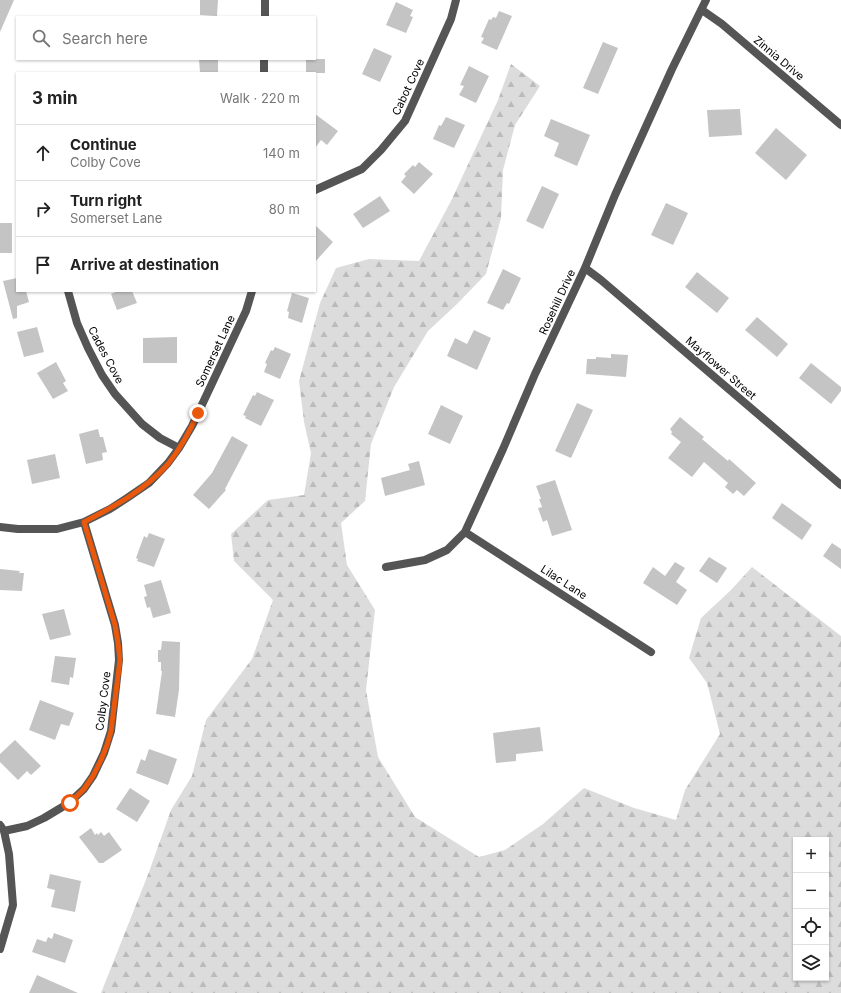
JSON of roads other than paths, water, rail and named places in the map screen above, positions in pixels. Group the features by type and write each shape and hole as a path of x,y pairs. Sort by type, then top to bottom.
{"street":[{"path":"265,0 265,16"},
{"name":"Cabot Cove","path":"316,190 362,168 381,150 405,121 451,19 456,0"},
{"name":"Rosehill Drive","path":"386,567 425,560 447,550 465,532 535,374 585,268 615,195 669,76 706,0"},
{"name":"Zinnia Drive","path":"702,10 728,29 841,125"},
{"path":"264,60 264,72"},
{"name":"Mayflower Street","path":"585,268 841,485"},
{"name":"Cades Cove","path":"68,292 77,323 88,348 102,375 115,394 142,424 160,438 179,448"},
{"name":"Somerset Lane","path":"0,527 18,529 57,529 84,522 128,498 149,482 168,463 192,426 246,311 252,292"},
{"name":"Colby Cove","path":"2,828 28,826 70,803 84,789 93,776 110,737 120,660 118,643 115,625 84,522"},
{"name":"Lilac Lane","path":"465,532 651,652"},
{"path":"0,949 14,905 9,854 2,828"}]}
